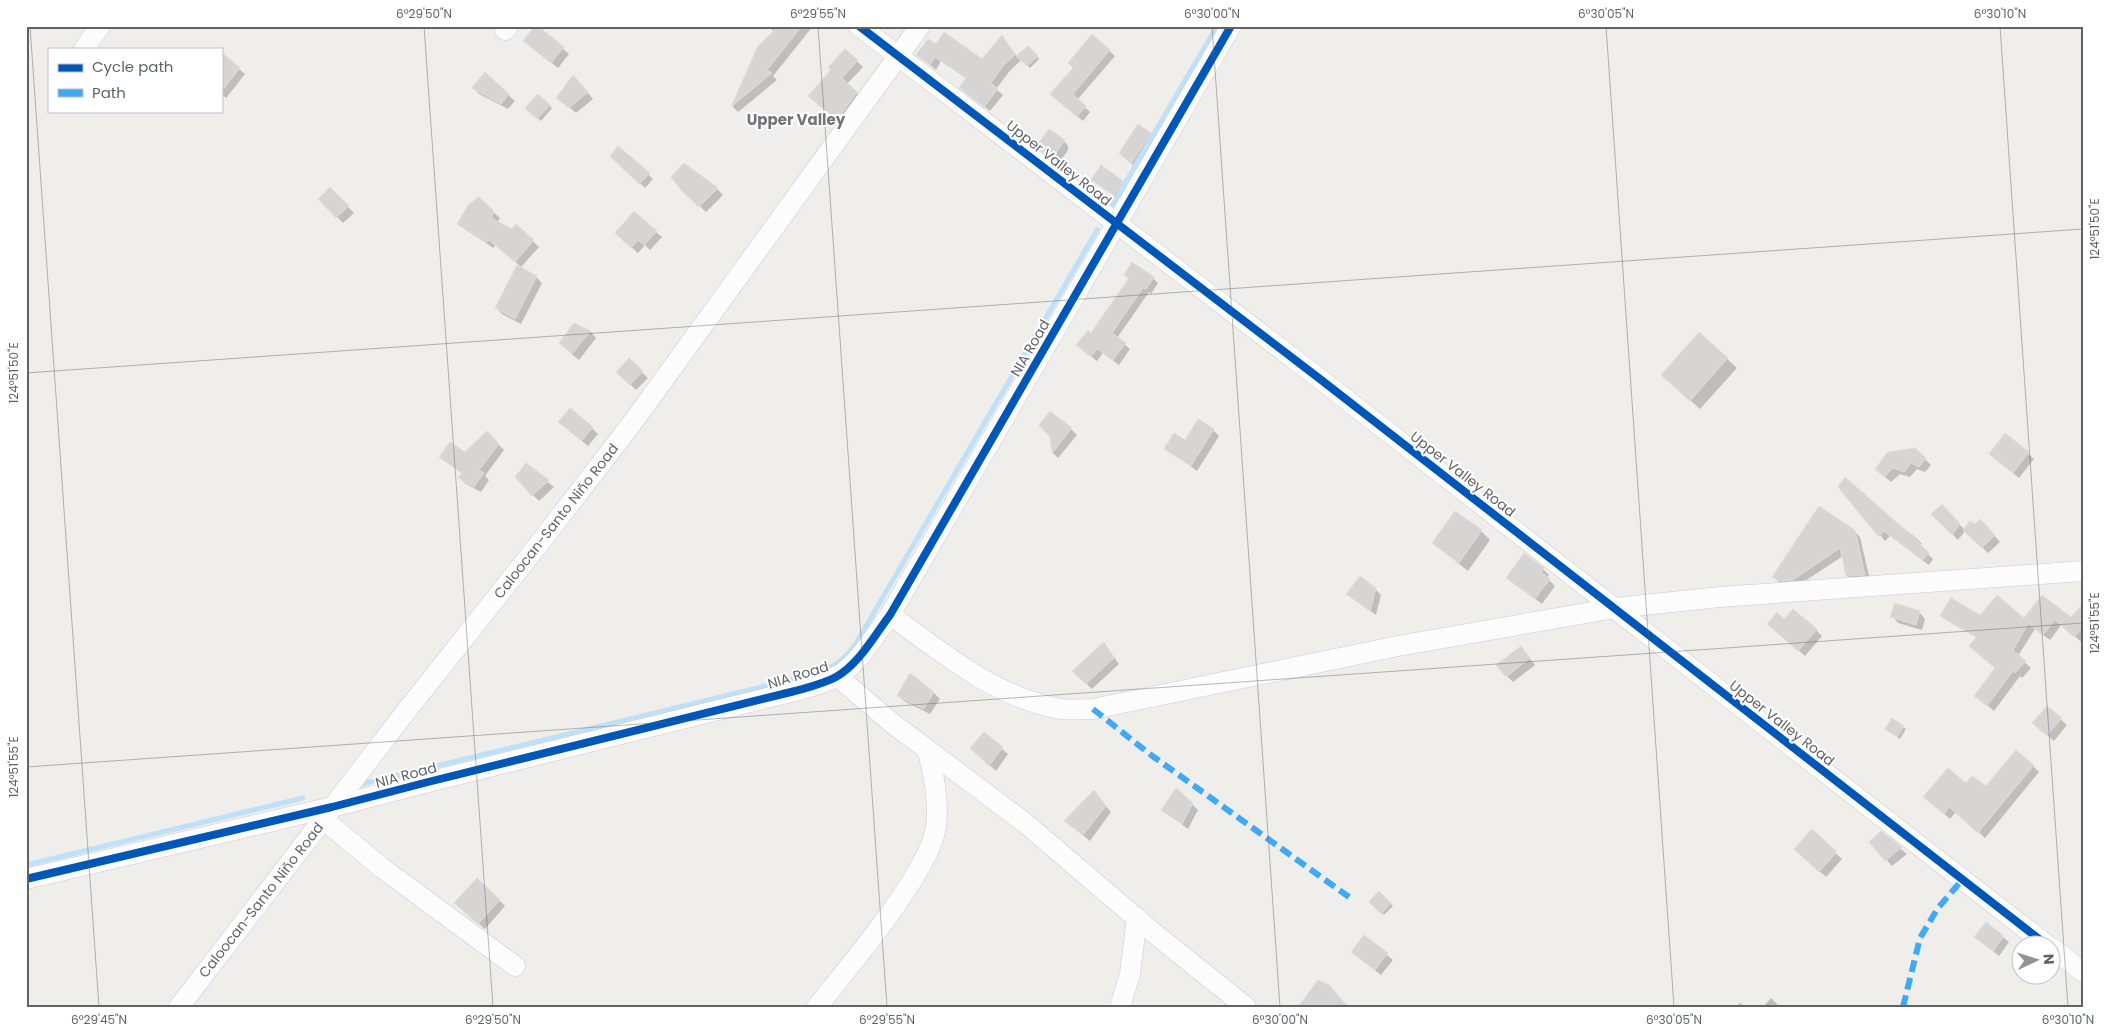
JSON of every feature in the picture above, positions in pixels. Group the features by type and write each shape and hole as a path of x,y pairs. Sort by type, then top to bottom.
{"street":[{"path":"85,48 100,26"},
{"name":"Upper Valley Road","path":"860,26 1615,608 2035,936"},
{"name":"Caloocan-Santo Niño Road","path":"178,1007 633,422 920,26"},
{"name":"NIA Road","path":"26,879 327,814 428,782 795,691 826,682 837,676 852,665 890,615 1231,26"},
{"path":"890,615 958,663 998,688 1057,709 1076,710 1093,709 1398,646 1615,608 1720,597 2083,571"},
{"path":"837,676 928,752 1025,823 1246,1007"},
{"path":"817,1007 900,900 926,856 936,828 937,805 935,780 928,752"},
{"path":"327,814 382,868 516,966"},
{"path":"1120,1007 1130,974 1137,918"},
{"path":"2062,956 2083,972"}],"building":[{"path":"535,26 538,26 564,47 551,63 523,41"},
{"path":"779,26 802,26 767,70 772,73 731,107 758,46"},
{"path":"944,32 982,59 1002,35 1015,55 1003,66 991,83 998,89 984,107 959,88 966,78 935,57 930,65 916,55 928,39 936,44"},
{"path":"1092,34 1110,50 1073,94 1086,106 1077,117 1050,94 1073,68 1068,63"},
{"path":"1028,46 1038,56 1027,66 1016,56"},
{"path":"845,49 858,60 842,78 857,92 837,120 808,96 831,70 828,67"},
{"path":"222,53 240,68 222,91"},
{"path":"485,72 509,94 501,104 472,88"},
{"path":"573,75 588,92 569,108 556,98"},
{"path":"538,94 550,105 537,119 525,108"},
{"path":"1138,124 1151,133 1131,164 1119,153"},
{"path":"1049,129 1065,140 1052,159 1036,147"},
{"path":"618,146 650,173 639,184 610,156"},
{"path":"684,163 718,188 699,207 681,190 671,177"},
{"path":"1101,165 1123,181 1114,195 1091,180"},
{"path":"330,187 349,206 336,218 318,199"},
{"path":"479,197 494,211 491,218 512,229 516,224 534,240 515,262 489,240 486,243 457,224 469,204"},
{"path":"634,211 657,231 644,245 638,240 631,248 615,233"},
{"path":"1132,262 1154,277 1146,289 1143,288 1112,333 1126,343 1113,360 1097,349 1091,357 1076,345 1088,330 1091,333 1129,278 1124,275"},
{"path":"517,265 537,276 515,319 495,308"},
{"path":"574,323 591,331 572,354 559,343"},
{"path":"1699,332 1728,358 1690,401 1661,375"},
{"path":"629,358 643,371 630,385 616,372"},
{"path":"570,408 593,427 582,441 558,422"},
{"path":"1050,411 1072,428 1052,453 1050,437 1039,425"},
{"path":"1198,419 1214,429 1191,466 1164,449 1174,433 1185,440"},
{"path":"487,431 499,444 479,470 484,473 474,487 458,478 462,473 439,457 450,442 465,452"},
{"path":"2005,433 2029,452 2013,473 1989,454"},
{"path":"1915,448 1926,458 1919,467 1911,463 1904,472 1893,468 1884,477 1875,469 1888,452"},
{"path":"526,463 549,480 532,496 515,477"},
{"path":"1845,477 1917,538 1916,540 1929,553 1923,560 1884,531 1879,537 1838,487"},
{"path":"1942,504 1960,524 1952,535 1931,514"},
{"path":"1819,506 1855,530 1865,575 1846,576 1840,548 1793,580 1780,581 1772,577"},
{"path":"1455,511 1482,530 1459,563 1432,543"},
{"path":"1980,519 1995,535 1982,548 1963,530 1970,521 1975,524"},
{"path":"1524,553 1544,568 1541,572 1550,579 1535,599 1506,578"},
{"path":"1360,576 1376,588 1370,611 1346,594"},
{"path":"1997,595 2024,618 2042,595 2071,617 2083,604 2083,627 2074,637 2055,620 2043,635 2028,624 2013,650 2026,661 2015,673 2013,671 1987,706 1974,696 1995,668 1969,646 1976,637 1940,616 1951,598 1980,615"},
{"path":"1895,603 1920,611 1916,625 1890,617"},
{"path":"1793,609 1817,629 1798,651 1767,624 1777,612 1784,619"},
{"path":"1104,642 1114,658 1086,684 1072,671"},
{"path":"1521,646 1530,658 1506,677 1496,665"},
{"path":"910,673 934,692 924,709 897,696"},
{"path":"2047,706 2062,718 2047,736 2032,723"},
{"path":"1892,718 1904,726 1897,737 1885,729"},
{"path":"984,732 1003,747 989,766 970,748"},
{"path":"2016,750 2034,765 1978,833 1949,807 1944,814 1923,797 1948,768 1966,783 1972,776 1986,786"},
{"path":"1176,788 1193,803 1182,824 1161,810"},
{"path":"1094,790 1106,806 1083,835 1064,821"},
{"path":"1812,829 1837,852 1819,872 1794,849"},
{"path":"1881,831 1902,847 1885,861 1869,842"},
{"path":"477,878 500,900 478,924 454,903"},
{"path":"1379,891 1391,903 1381,914 1369,902"},
{"path":"1986,922 2004,936 1993,951 1974,937"},
{"path":"1364,935 1388,953 1375,970 1351,952"},
{"path":"1318,980 1329,985 1348,1007 1298,1007"}],"waterway":[{"path":"1110,209 1217,26"},
{"path":"358,785 811,675 830,668 841,660 855,645 1097,230"},
{"path":"26,865 303,798"}],"marked path":[{"path":"1093,709 1151,755 1349,897"},
{"path":"1903,1007 1920,938 1938,908 1962,880"}],"cycle path":[{"path":"859,26 1320,379 2035,936"},
{"path":"26,879 332,807 795,691 826,682 836,677 852,665 866,649 890,615 1231,26"}],"district":[{"name":"Upper Valley","path":"796,120"}]}
